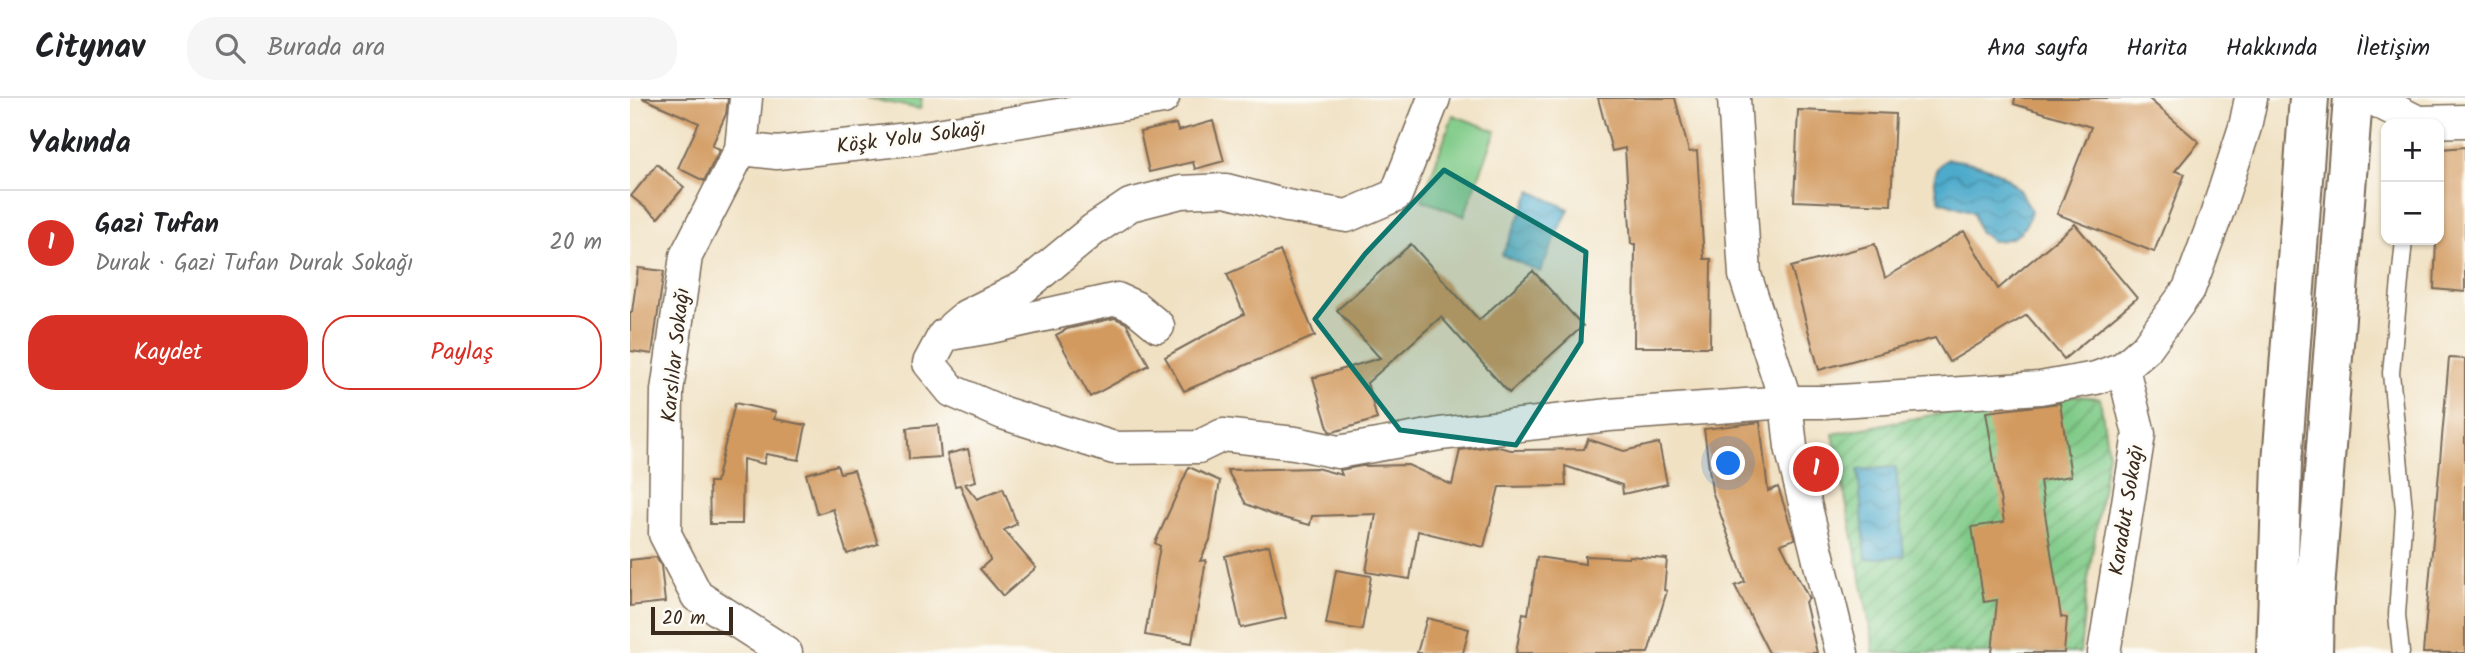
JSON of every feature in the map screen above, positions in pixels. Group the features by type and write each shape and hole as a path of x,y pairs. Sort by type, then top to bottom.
{"highway":[{"path":"2276,653 2282,463 2309,98"},
{"path":"2314,653 2314,602 2353,98"},
{"path":"2314,602 2331,653"}],"street":[{"name":"Karslılar Sokağı","path":"746,98 741,149 686,256 667,391 665,534 697,596 786,653"},
{"name":"Köşk Yolu Sokağı","path":"741,149 777,153 918,138 1163,98"},
{"path":"1434,98 1396,195 1347,216 1287,206 1226,190 1181,191 1130,205 1093,230 1024,287 967,316 944,335 929,363 952,391 1003,413 1114,448 1198,447 1223,435 1295,443 1338,452 1440,434 1596,416 2040,388 2096,378 2123,368 2146,348 2189,289 2233,165 2251,98"},
{"path":"1734,98 1745,275 1786,402 1791,447 1842,653"},
{"path":"2371,98 2410,119"},
{"path":"2444,122 2465,121"},
{"path":"944,335 1117,299 1150,317 1158,326"},
{"name":"Karadut Sokağı","path":"2104,653 2138,434 2123,368"}],"lane":[{"path":"2401,653 2397,615 2404,510 2391,373 2404,245"}],"highlighted area":[{"path":"1444,170 1586,252 1581,342 1516,445 1400,430 1315,319 1365,254"}],"green space":[{"path":"866,98 922,98 920,109"},
{"path":"1453,115 1496,131 1464,216 1422,200"},
{"path":"2045,393 2100,398 2108,453 2087,586 2080,653 1873,653 1833,434"}],"water":[{"path":"1947,159 1986,167 1998,172 2017,187 2031,211 2026,225 2018,234 1992,241 1979,231 1973,212 1940,201 1935,178 1938,168"},
{"path":"1531,191 1569,209 1540,272 1502,255"},
{"path":"1896,467 1904,556 1866,559 1858,470"}],"building":[{"path":"642,98 728,98 726,114 712,146 720,149 704,181 678,168 699,123"},
{"path":"1598,98 1675,98 1689,152 1697,151 1704,259 1711,259 1710,347 1634,347 1635,244 1631,244 1625,148 1612,151"},
{"path":"2015,98 2148,98 2199,142 2175,171 2185,174 2154,252 2057,214 2091,127 2014,104"},
{"path":"1798,110 1895,114 1891,205 1794,201"},
{"path":"1213,121 1224,161 1195,169 1193,162 1149,172 1140,132 1176,124 1178,131"},
{"path":"2465,147 2465,292 2434,289 2436,245 2444,245 2444,149"},
{"path":"657,164 684,187 658,218 631,196"},
{"path":"2075,224 2137,298 2064,359 2027,315 1949,362 1935,338 1819,370 1791,267 1875,244 1885,278 1964,231 1998,289"},
{"path":"1411,244 1479,320 1533,271 1583,326 1509,393 1441,317 1367,383 1377,419 1329,431 1313,378 1380,358 1337,310"},
{"path":"1280,251 1315,336 1184,391 1165,357 1244,314 1227,274"},
{"path":"638,268 664,271 652,354 630,351 630,312"},
{"path":"1115,318 1126,323 1149,365 1090,397 1056,335 1067,329"},
{"path":"2449,358 2465,359 2465,653 2423,653"},
{"path":"735,403 776,412 774,419 806,425 799,460 766,454 764,464 743,459 742,524 710,524 709,482 716,482"},
{"path":"2060,403 2071,476 2040,481 2061,617 2067,618 2064,653 1992,653 1997,600 1984,602 1972,527 2004,522 1986,412"},
{"path":"1760,422 1768,491 1778,487 1795,539 1781,544 1809,599 1805,602 1817,653 1769,653 1735,586 1745,582 1712,491 1704,429"},
{"path":"938,425 941,457 909,459 907,428"},
{"path":"1588,439 1624,451 1659,443 1667,484 1623,494 1622,485 1565,466 1566,486 1499,487 1484,547 1418,531 1410,579 1366,572 1376,514 1312,516 1310,525 1273,515 1246,504 1227,470 1316,468 1342,475 1340,470 1362,466 1408,465 1452,485 1460,450 1494,446 1511,450 1584,449"},
{"path":"968,449 976,481 965,484 977,499 1003,488 1017,524 1004,530 1036,568 1003,596 980,569 990,560 960,485 955,486 947,454"},
{"path":"837,465 840,473 854,470 878,544 847,554 833,509 817,514 806,474"},
{"path":"1189,467 1220,481 1210,540 1200,561 1206,560 1192,643 1145,635 1160,546 1155,543"},
{"path":"1269,545 1286,618 1241,628 1225,556"},
{"path":"1585,556 1667,559 1664,590 1667,591 1648,653 1516,653 1523,613 1528,614 1537,557 1585,564"},
{"path":"656,557 661,566 665,602 630,606 630,560"},
{"path":"1336,570 1371,576 1362,630 1326,624"},
{"path":"1427,618 1469,629 1463,653 1417,653"}],"place":[{"name":"Gazi Tufan","path":"1816,469"}]}
